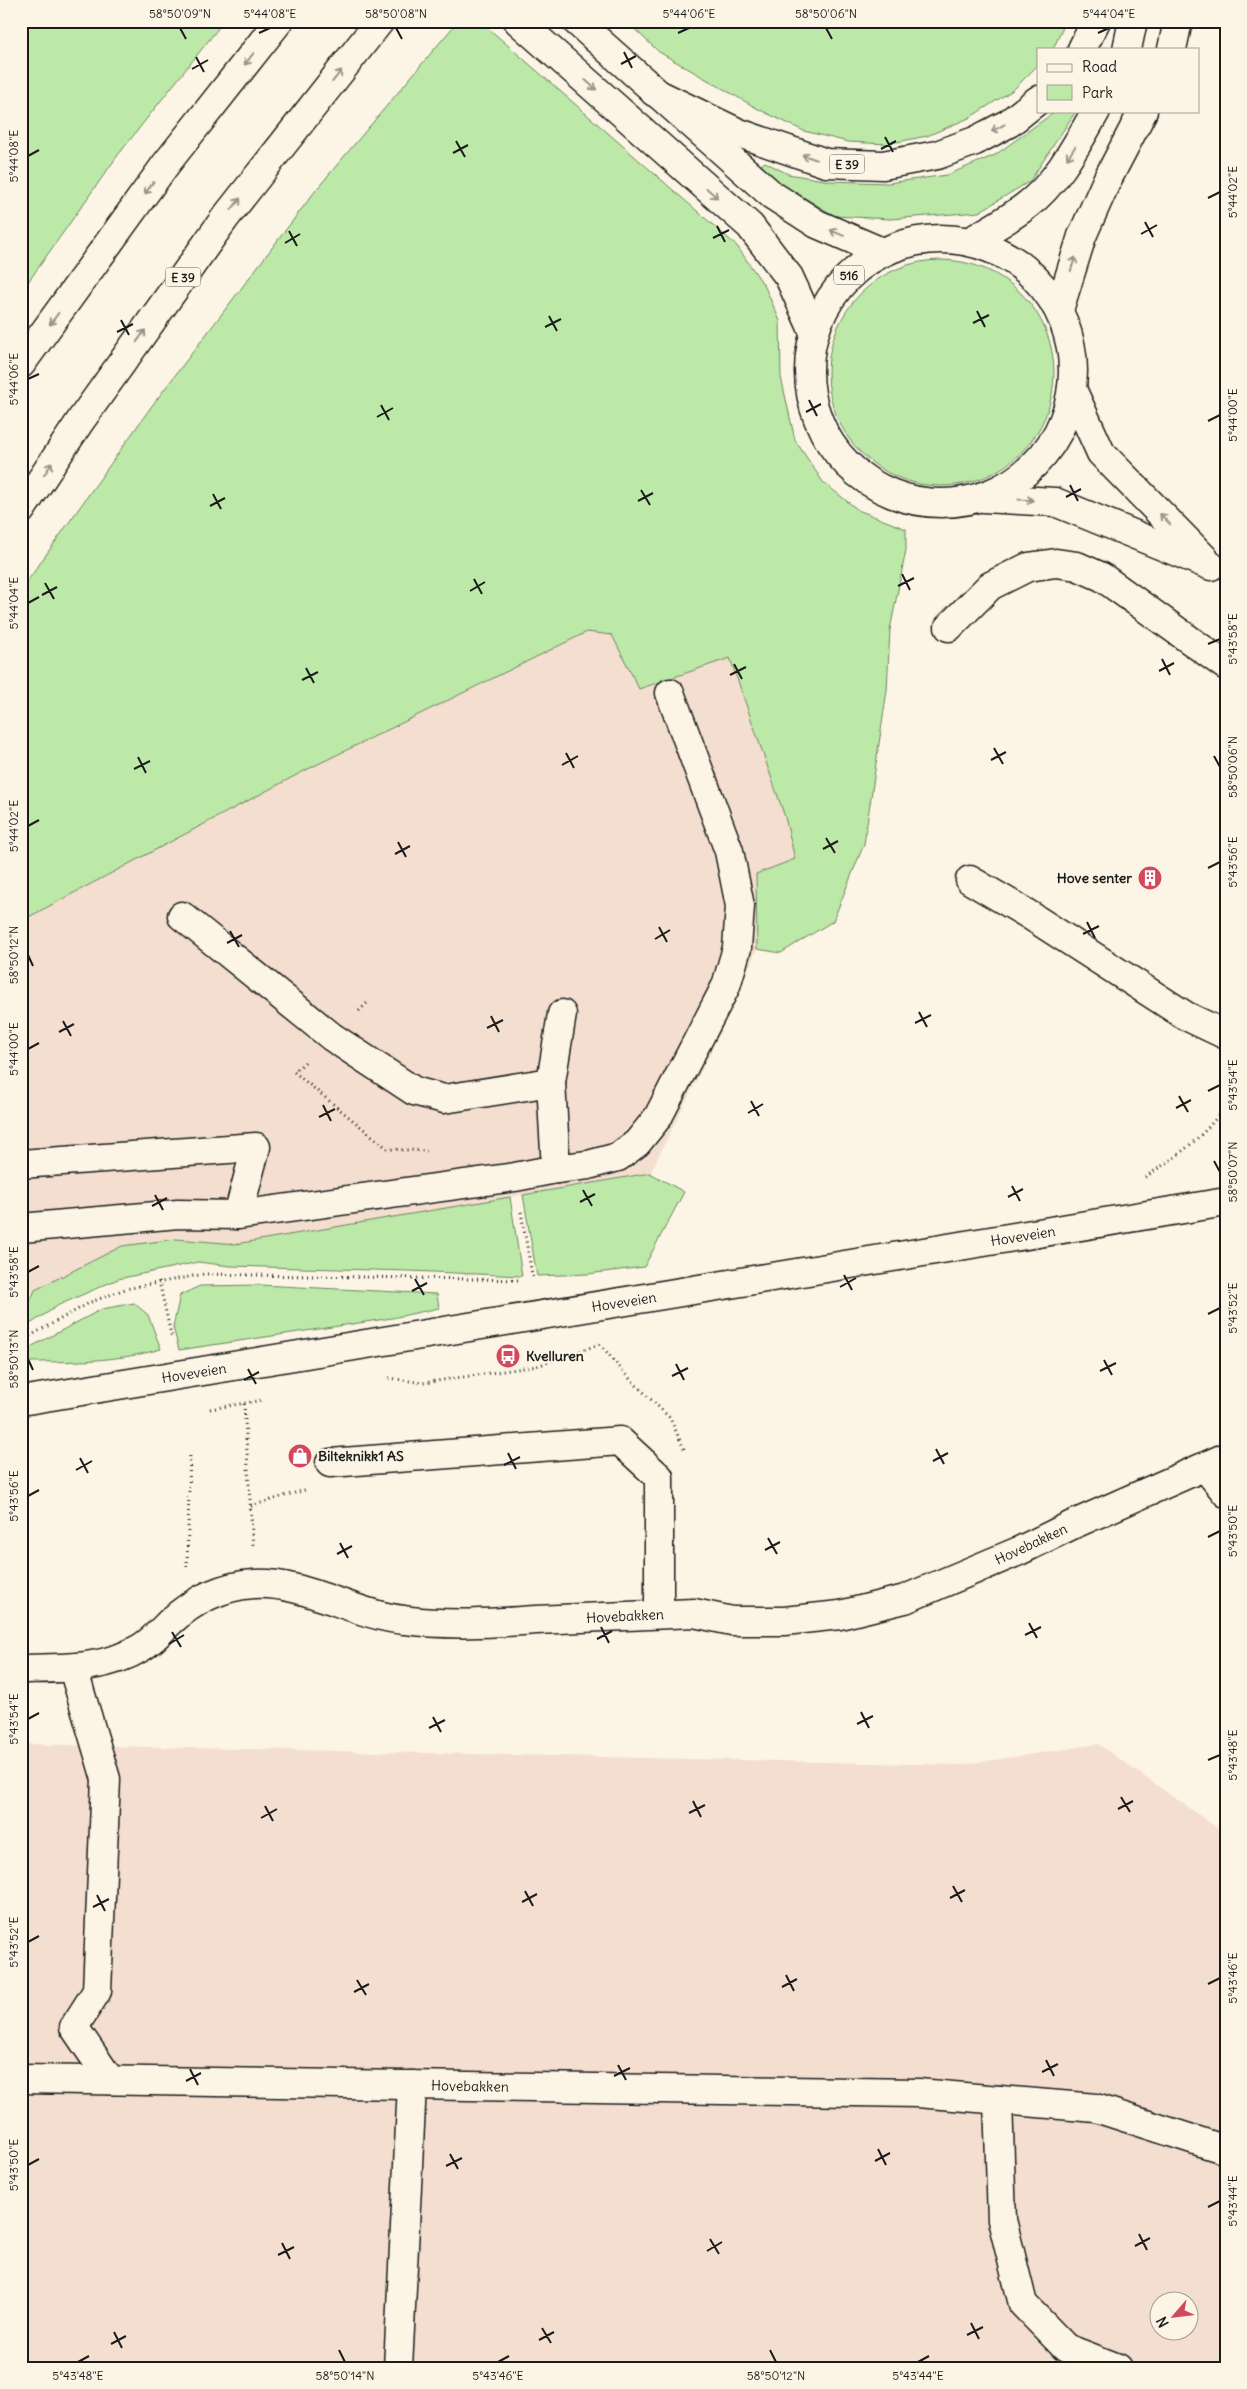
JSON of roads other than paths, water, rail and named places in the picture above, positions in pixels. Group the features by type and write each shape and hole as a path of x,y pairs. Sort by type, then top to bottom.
{"main road":[{"path":"21,364 166,164 279,21"},
{"name":"E 39","path":"21,510 81,420 225,218 380,21"},
{"name":"E 39","path":"355,53 388,21"},
{"path":"518,21 750,226 789,277 814,332"},
{"path":"1082,48 1096,21"},
{"path":"1127,48 1133,21"},
{"path":"1172,48 1178,21"},
{"name":"516","path":"578,23 772,195 817,224 882,252"},
{"name":"E 39","path":"654,92 739,133 826,163 883,165 937,155 975,141 1009,122 1037,101"},
{"path":"971,241 1027,205 1048,184 1070,155 1095,112"},
{"path":"1059,310 1082,236 1107,180 1142,112"},
{"name":"516","path":"926,239 971,241 1006,256 1036,279 1059,310 1071,348 1072,389 1061,428 1048,448 1014,482 977,498 937,504 897,496 861,477 833,448 815,412 808,372 814,332 829,299 846,278 882,252 926,239"},
{"path":"1072,389 1101,453 1218,572"},
{"path":"977,498 1054,502 1218,572"},
{"path":"949,628 990,586 1028,567 1063,564 1077,566 1102,577 1226,666"},
{"path":"21,1228 178,1214 238,1215 515,1177 588,1165 618,1157 637,1142 653,1124 726,986 738,948 740,906 729,851 670,693"},
{"path":"970,880 1031,916 1186,1016 1226,1035"},
{"path":"182,916 332,1037 414,1091 444,1099 551,1082"},
{"path":"556,1169 551,1082 562,1014"},
{"path":"21,1164 256,1148 238,1215"},
{"name":"Hoveveien","path":"21,1402 1226,1202"},
{"path":"330,1463 620,1441 659,1477 659,1614"},
{"path":"1215,1462 1226,1493"},
{"name":"Hovebakken","path":"21,1669 73,1668 109,1661 143,1647 181,1612 202,1598 228,1588 255,1584 286,1586 337,1603 402,1620 460,1624 694,1613 732,1621 784,1621 840,1615 905,1599 1019,1552 1072,1525 1215,1462"},
{"path":"73,1668 106,1779 97,1991 74,2028 110,2080"},
{"name":"Hovebakken","path":"21,2079 918,2093 1096,2108 1226,2150"},
{"path":"398,2368 412,2085"},
{"path":"998,2100 1002,2220 1023,2304 1066,2348 1118,2368"}],"place":[{"name":"Hove senter","path":"1150,878"},
{"name":"Kvelluren","path":"508,1356"},
{"name":"Bilteknikk1 AS","path":"300,1456"}]}
